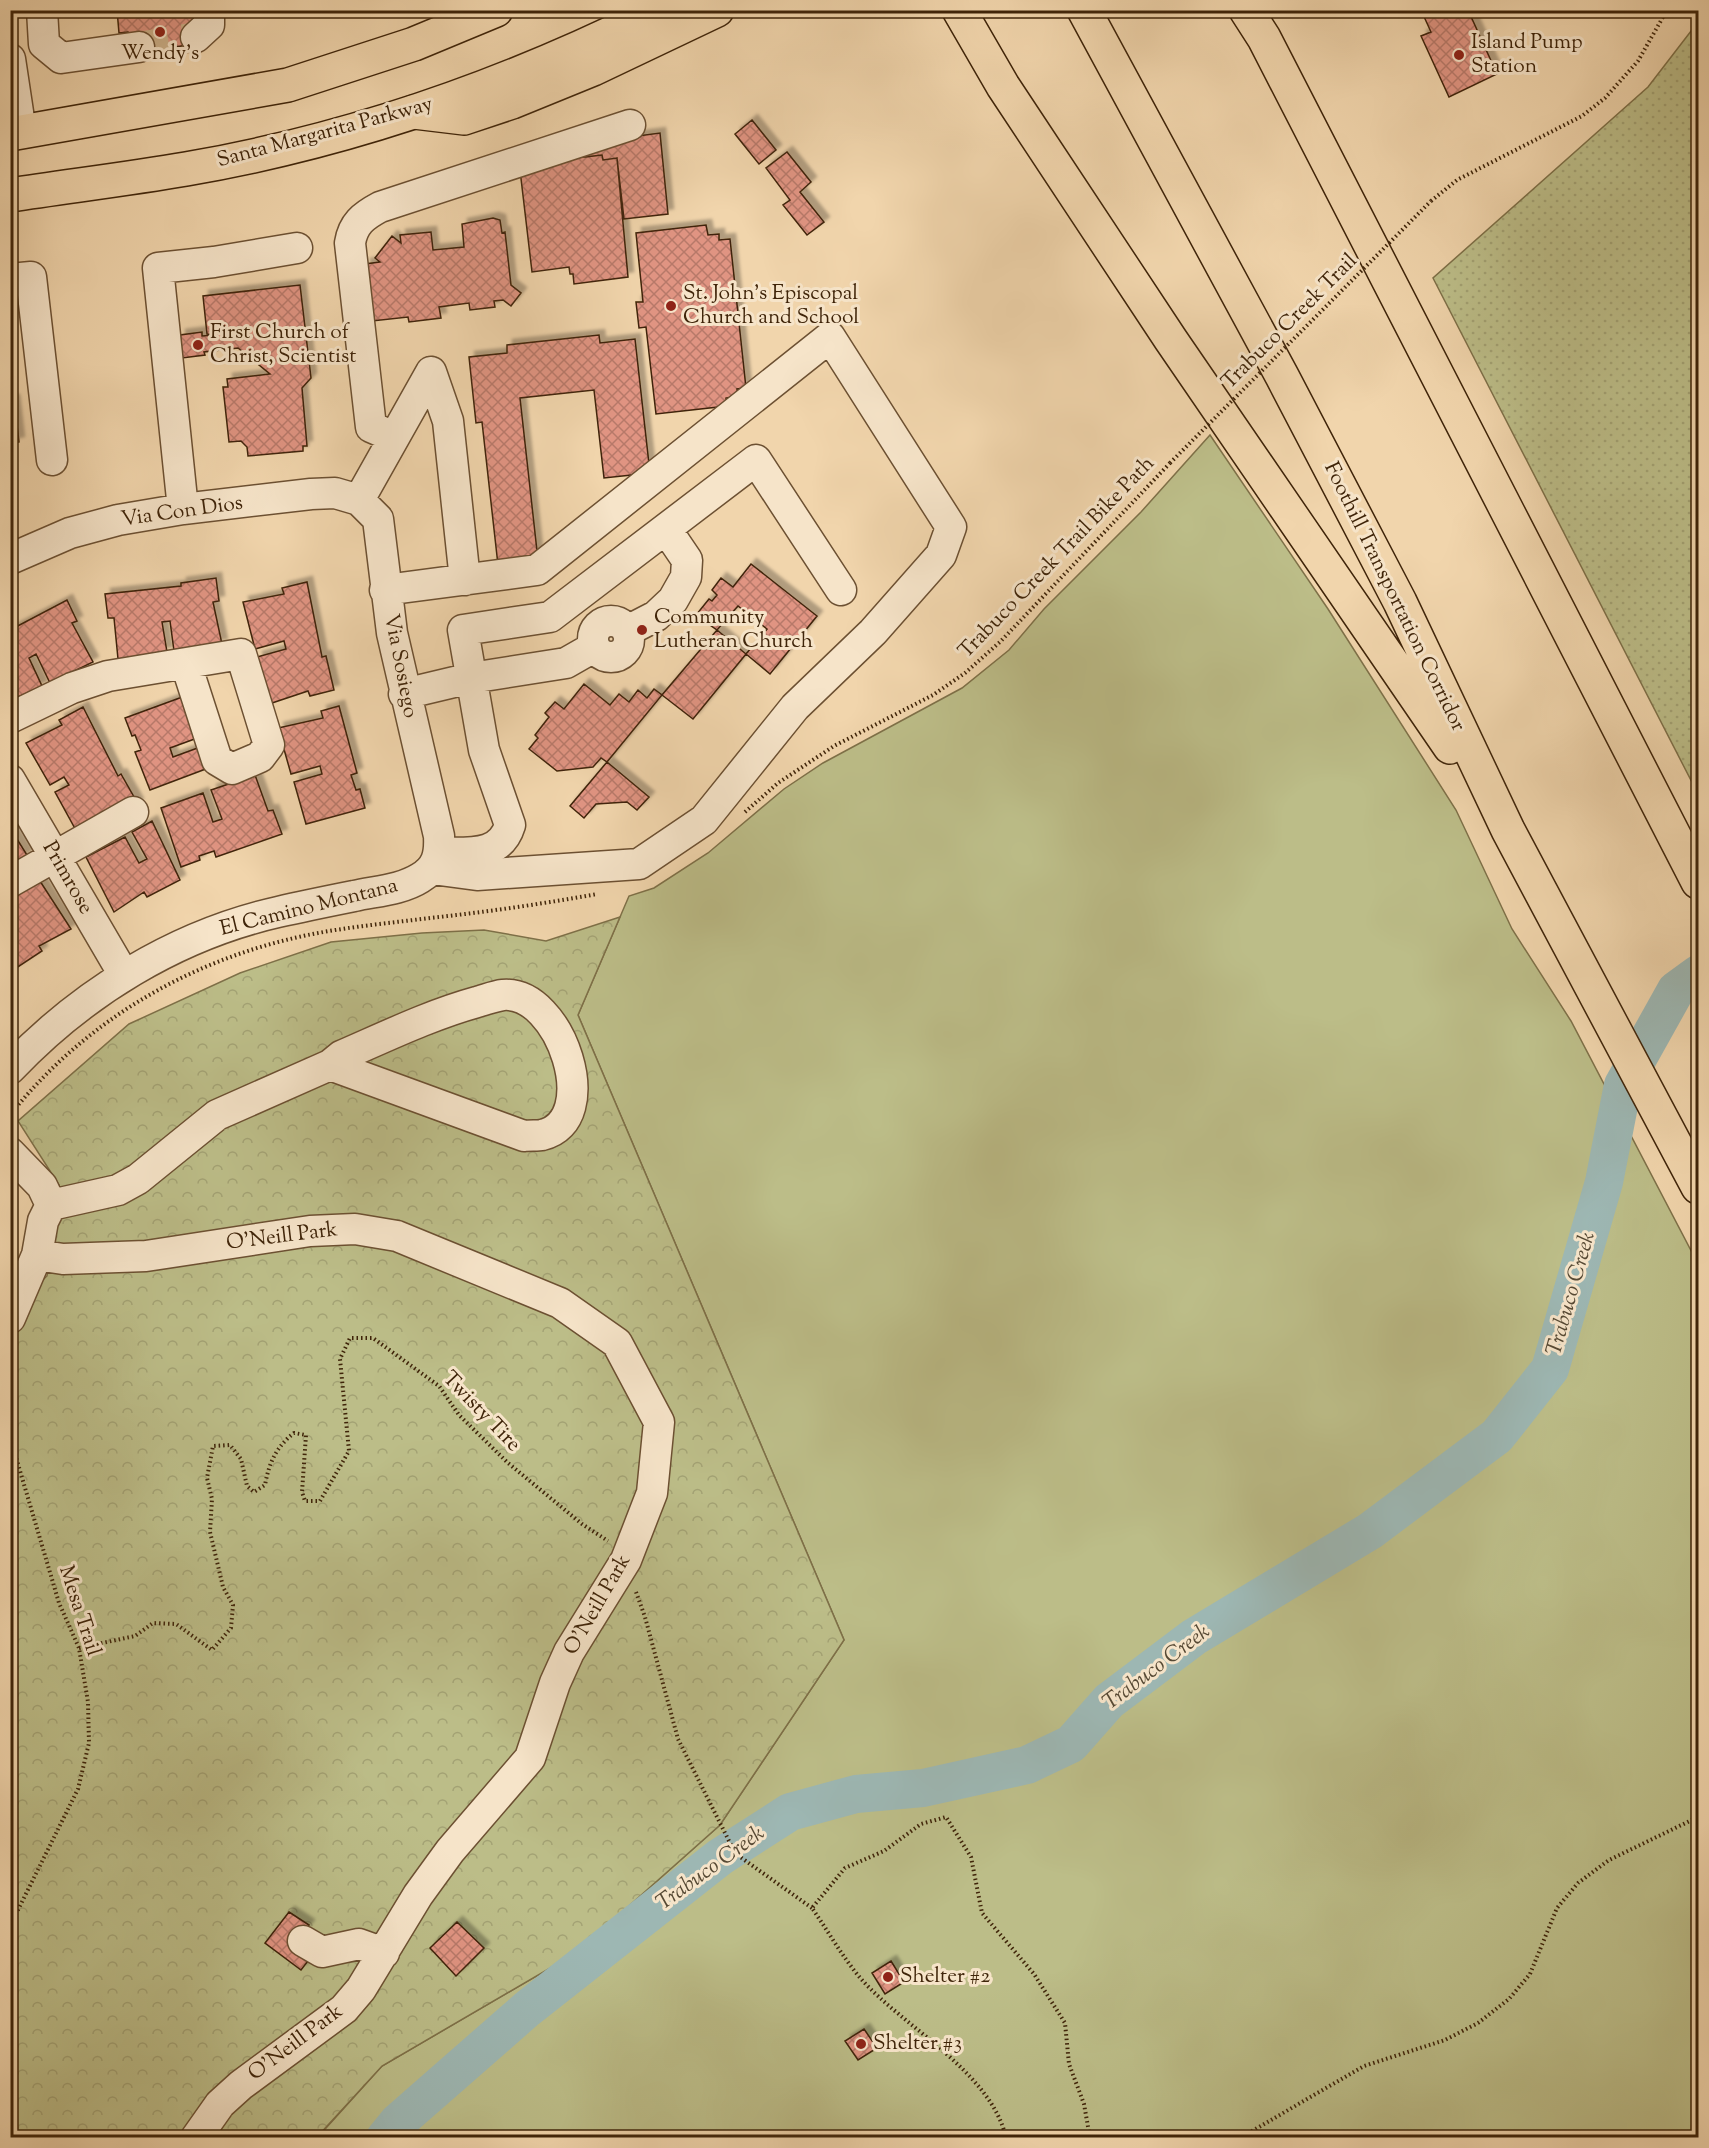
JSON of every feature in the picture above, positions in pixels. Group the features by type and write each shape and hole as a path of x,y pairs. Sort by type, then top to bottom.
{"main road":[{"path":"16,133 288,85 414,44 496,10"},
{"name":"Santa Margarita Parkway","path":"10,195 188,168 292,145 414,112 596,42 659,10"},
{"path":"414,112 464,118 512,102 593,69 717,10"},
{"path":"934,10 947,23 974,62 1003,86"},
{"path":"960,10 1003,86 1171,340 1508,830"},
{"name":"Foothill Transportation Corridor","path":"1084,10 1282,376 1400,602 1508,830 1698,1187"},
{"path":"1246,10 1264,24 1698,882"}],"street":[{"path":"42,10 44,44 62,58 139,47"},
{"path":"10,59 16,133"},
{"path":"394,437 371,427 350,243 352,231 358,221 380,207 630,125"},
{"path":"183,509 158,268 214,262 297,248"},
{"path":"10,279 31,277 52,460"},
{"path":"385,590 537,570 830,337 951,527 941,555 873,632 795,707 704,820 639,864 477,875 437,852"},
{"path":"359,500 431,372 448,421 465,580"},
{"path":"437,852 484,852 500,844 507,836 510,825 484,750 464,630 550,617 756,460 842,590"},
{"name":"Via Con Dios","path":"10,559 70,533 118,520 183,509 311,494 336,493 359,500"},
{"name":"Via Sosiego","path":"359,500 378,519 385,590 437,852"},
{"path":"404,694 471,678 566,663 594,648 593,636 605,622 617,622 627,631 656,616 673,600 686,577 687,560 666,529"},
{"path":"10,718 72,688 108,676 186,664"},
{"name":"Primrose","path":"10,780 124,975"},
{"path":"10,882 133,812"},
{"name":"El Camino Montana","path":"10,1069 67,1016 124,975 215,930 271,914 407,885 437,852"},
{"path":"51,1204 118,1190 138,1179 217,1115 330,1065 340,1056 453,1008 505,994 527,1001 545,1016 558,1033 567,1052 573,1081 569,1109 560,1125 543,1135 524,1136 330,1065"},
{"path":"10,1153 42,1186 51,1204"},
{"path":"10,1318 37,1255 43,1221 51,1204"},
{"name":"O'Neill Park","path":"37,1255 63,1259 146,1256 310,1231 355,1229 397,1236 560,1303 618,1343 658,1422 652,1493 626,1562 569,1652 555,1683 530,1758 450,1851 418,1895 361,1989 344,2009 241,2085 220,2104 196,2138"},
{"path":"303,1941 322,1952 359,1944 384,1953"}],"path":[{"name":"Trabuco Creek Trail","path":"1170,463 1431,201 1457,180 1582,116 1605,98 1638,61 1666,10"},
{"name":"Trabuco Creek Trail Bike Path","path":"737,819 778,783 834,746 933,694 965,673 1000,642 1170,463"},
{"path":"10,1115 50,1070 118,1013 142,997 226,957 286,940 342,928 488,911 602,893"},
{"name":"Twisty Tire","path":"79,1648 135,1636 153,1623 176,1624 212,1650 231,1628 233,1605 223,1587 210,1532 212,1499 207,1478 213,1446 230,1445 241,1459 247,1486 254,1492 266,1485 268,1464 285,1440 294,1433 306,1436 302,1492 305,1501 320,1501 349,1451 340,1359 351,1338 373,1338 439,1386 459,1415 508,1463 582,1524 603,1536 626,1562"},
{"name":"Mesa Trail","path":"10,1437 59,1603 79,1648 88,1702 89,1743 78,1789 10,1926"},
{"path":"626,1562 645,1617 678,1739 736,1854 812,1908 862,1980 980,2087 1003,2123 1006,2138"},
{"path":"812,1908 845,1868 884,1851 921,1824 946,1817 971,1857 982,1913 1034,1974 1065,2023 1070,2064 1084,2104 1090,2138"},
{"path":"1240,2138 1364,2066 1445,2040 1478,2023 1509,1999 1530,1974 1557,1908 1578,1883 1609,1860 1698,1817"}],"green space":[{"path":"1698,22 1698,794 1433,278 1648,87"},
{"path":"1210,435 1328,609 1456,810 1512,929 1571,1021 1698,1264 1698,2137 317,2138 382,2066 576,1953 720,1825 844,1640 578,1015 629,896 654,888 708,853 784,789 823,763 962,688 1009,650 1044,609 1141,512"},
{"path":"620,917 578,1015 844,1640 720,1825 576,1953 382,2066 317,2137 11,2137 10,1352 30,1292 47,1276 57,1217 59,1185 18,1121 129,1024 240,973 331,942 422,933 484,930 546,941"}],"building":[{"name":"Wendy's","path":"117,10 198,10 193,44 140,53 128,32 119,33"},
{"name":"Island Pump Station","path":"1421,10 1468,10 1497,74 1449,97 1421,36 1431,32"},
{"path":"752,120 776,150 759,164 735,134"},
{"path":"660,133 668,214 624,219 617,158 603,160 602,155 586,157 585,143"},
{"path":"787,152 811,182 800,192 824,222 807,235 783,205 790,200 766,168"},
{"path":"602,155 603,160 617,158 628,277 574,284 573,274 570,274 569,267 532,272 520,170 538,162"},
{"path":"493,218 500,220 502,233 505,232 511,285 521,293 511,306 503,300 494,301 495,307 470,310 469,303 439,307 441,318 409,322 408,317 372,321 365,264 380,262 375,258 392,236 401,243 400,235 431,232 433,250 464,247 462,224"},
{"path":"706,225 708,235 719,234 719,240 730,239 746,388 737,389 738,396 726,398 727,406 656,414 646,327 639,328 636,302 643,302 636,233"},
{"path":"300,285 311,378 302,388 307,446 303,446 303,451 248,456 247,447 241,441 229,442 223,387 228,387 227,379 270,374 238,348 204,352 205,355 182,358 180,335 202,332 202,336 215,335 207,334 203,296"},
{"path":"599,335 600,343 635,339 650,473 604,478 594,390 520,398 538,560 498,565 482,422 476,423 469,357 507,353 507,345"},
{"path":"10,400 14,400 19,442 10,444"},
{"path":"751,564 817,616 770,674 746,654 767,629 738,606 717,630 696,615 709,599 712,601 717,595 712,590 721,578 733,587"},
{"path":"216,578 219,601 213,602 222,644 174,651 170,621 162,622 167,652 118,659 114,618 108,618 105,594 181,586 181,583"},
{"path":"307,582 322,657 326,656 334,690 310,696 308,691 269,704 257,657 286,649 284,641 255,649 243,602 284,594 282,588"},
{"path":"67,600 77,621 72,623 93,662 50,683 36,654 29,658 42,686 10,701 10,630"},
{"path":"717,630 746,654 693,719 662,695"},
{"path":"584,684 610,705 619,694 629,702 638,690 647,698 654,689 662,695 607,762 601,758 593,767 557,771 529,749 538,738 535,735 549,717 545,713 555,702 564,709"},
{"path":"185,696 200,737 170,748 173,757 203,746 211,767 150,790 135,752 141,750 125,718"},
{"path":"339,706 357,773 351,775 356,790 360,789 365,808 306,824 294,782 322,774 320,766 291,774 278,728 323,718 321,711"},
{"path":"83,707 118,776 121,774 138,804 78,834 55,792 69,785 64,777 50,785 26,743 62,725 59,720"},
{"path":"607,762 649,797 637,810 627,802 596,804 584,818 570,806"},
{"path":"255,775 268,811 273,810 282,834 216,857 214,851 199,856 200,860 181,867 161,808 203,793 213,822 222,819 211,790"},
{"path":"152,821 180,880 147,897 144,892 114,912 86,857 125,837 139,863 147,859 132,832"},
{"path":"10,828 27,855 10,865"},
{"path":"38,878 71,929 39,946 42,951 10,974 10,931 16,927 10,918 10,895"},
{"path":"289,1912 309,1925 291,1948 308,1961 301,1970 265,1943"},
{"path":"457,1922 484,1948 456,1976 430,1948"},
{"name":"Shelter #2","path":"891,1961 904,1982 885,1994 872,1973"},
{"name":"Shelter #3","path":"864,2029 877,2048 858,2060 845,2041"}],"waterway":[{"name":"Trabuco Creek","path":"385,2138 398,2122 527,2009 720,1857 790,1812 856,1794 923,1788 1027,1765 1071,1744 1109,1701 1194,1637 1370,1531 1497,1436 1550,1369 1604,1182 1623,1085 1676,990 1698,974"}],"tunnel":[{"path":"139,47 196,37"}],"place":[{"name":"Wendy's","path":"160,32"},
{"name":"Island Pump Station","path":"1459,55"},
{"name":"St. John's Episcopal Church and School","path":"671,306"},
{"name":"First Church of Christ, Scientist","path":"198,345"},
{"name":"Community Lutheran Church","path":"642,630"},
{"name":"Shelter #2","path":"888,1977"},
{"name":"Shelter #3","path":"861,2044"}]}
